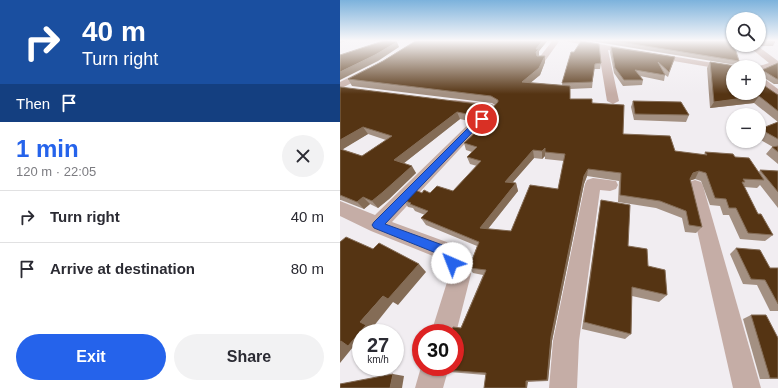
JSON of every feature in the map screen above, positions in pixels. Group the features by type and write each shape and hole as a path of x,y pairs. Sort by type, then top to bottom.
{"street":[{"path":"604,58 613,101"},
{"path":"672,58 726,67"},
{"path":"766,67 777,64"},
{"path":"340,86 375,67"},
{"path":"766,84 778,94"},
{"path":"340,89 355,91"},
{"path":"378,225 492,108 439,101"},
{"path":"563,388 566,341 593,184 610,185"},
{"path":"695,186 746,388"},
{"path":"340,208 444,251 460,274 446,324"},
{"path":"429,388 432,376"}],"building":[{"path":"340,58 369,58 340,72"},
{"path":"388,58 544,58 539,68 522,82 570,86 570,99 592,99 592,103 624,105 623,134 670,136 675,151 707,155 705,152 733,154 735,157 749,158 764,180 743,179 745,182 742,182 758,214 761,214 773,235 748,233 736,208 729,208 726,199 715,198 706,173 699,171 693,173 690,179 702,227 689,225 686,211 660,201 620,195 621,173 588,169 584,176 551,337 547,380 526,381 526,388 484,388 486,373 464,371 464,324 463,324 486,270 469,268 479,242 421,218 428,211 403,200 413,189 422,193 424,190 430,193 437,186 453,191 481,161 467,157 477,147 464,143 479,129 474,128 498,102 498,100 491,96 348,79","holes":["545,148 545,152 565,154 558,189 530,185 511,231 480,228 516,183 505,182 533,150 542,151"]},
{"path":"569,58 600,58 601,63 595,64 592,82 562,83"},
{"path":"613,58 675,58 669,72 658,62 665,75 635,70 643,80 624,80 615,68"},
{"path":"721,58 738,58 739,60"},
{"path":"710,62 726,64 726,100 729,100 714,102"},
{"path":"778,63 778,79 766,72 766,68"},
{"path":"340,87 478,104 467,114 457,112 394,160 412,166 372,201 363,197 357,202 340,195 340,149 362,156 392,136 363,127 340,140"},
{"path":"766,87 778,95 778,111 764,100 766,100"},
{"path":"633,101 681,102 689,115 635,114"},
{"path":"778,122 778,139 766,132 766,127"},
{"path":"778,146 778,152 772,147"},
{"path":"760,170 778,171 778,192"},
{"path":"601,200 630,205 628,246 647,249 648,266 665,270 667,295 632,287 631,334 584,322"},
{"path":"346,237 373,249 379,243 419,264 388,299 383,296 360,322 364,324 352,324 352,341 348,346 341,341 340,342 340,242"},
{"path":"736,248 760,250 770,268 778,268 778,304 765,280 751,279"},
{"path":"751,315 766,315 778,338 778,378 770,378"},
{"path":"382,376 393,376 390,388 340,388 340,384"}],"route":[{"path":"452,263 444,251 378,225 482,119"}]}
